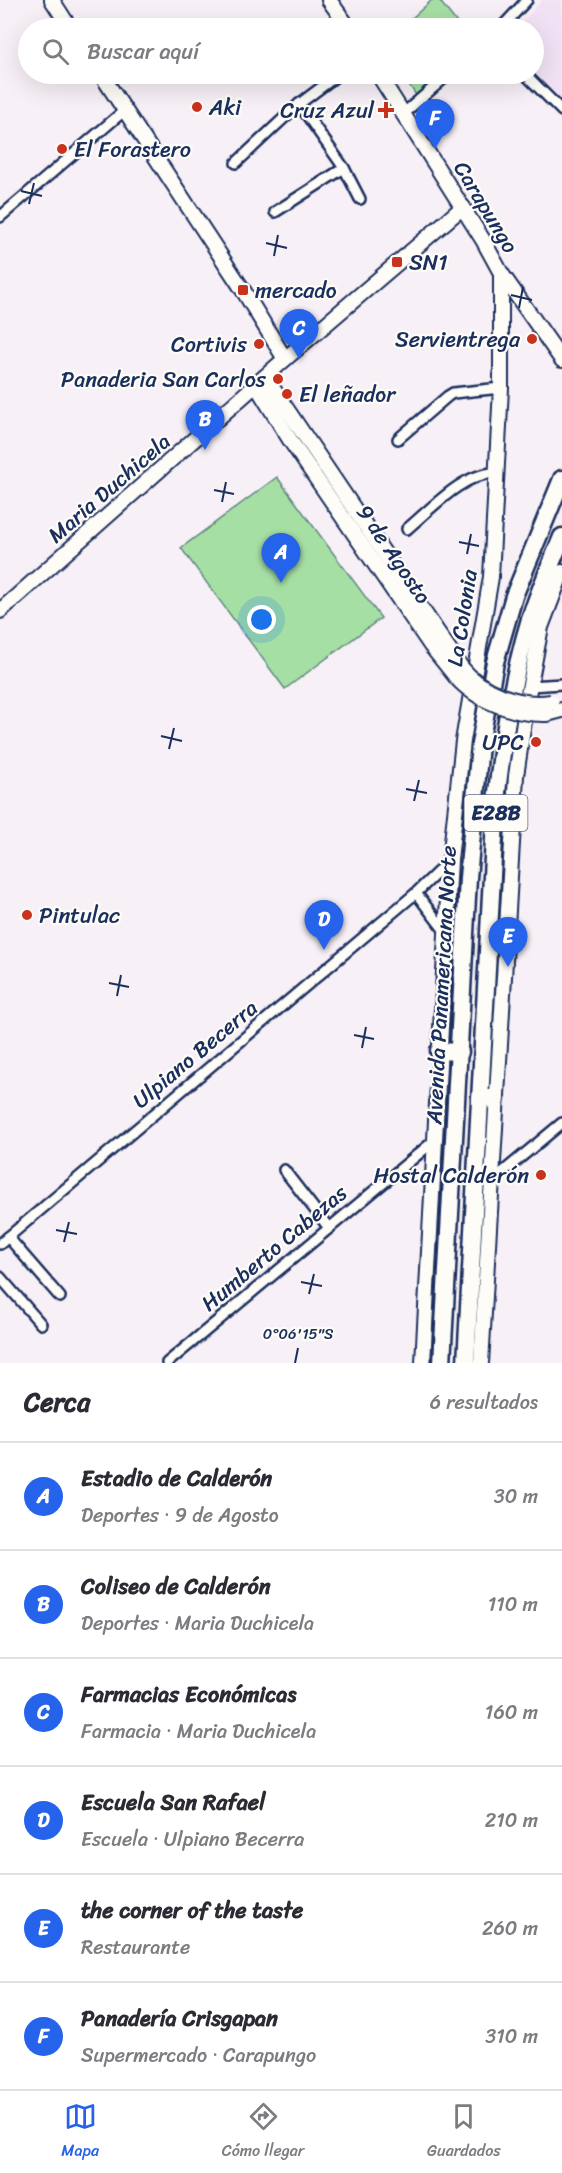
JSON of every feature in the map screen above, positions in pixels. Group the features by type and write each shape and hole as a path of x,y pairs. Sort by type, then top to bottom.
{"highway":[{"name":"Avenida Panamericana Norte","path":"442,1363 468,878 480,744 493,674 514,596 562,479"},
{"name":"Avenida Panamericana Norte","path":"466,1363 488,1098 496,801 502,745 519,660 531,617 562,537"},
{"path":"439,1051 460,1052"}],"main road":[{"path":"52,0 64,18"},
{"path":"329,0 341,18"},
{"path":"108,84 243,290 285,359"},
{"name":"Carapungo","path":"384,84 463,207 501,273 562,360"},
{"name":"Maria Duchicela","path":"0,611 285,359 463,207"},
{"name":"La Colonia","path":"450,860 463,741 491,577 501,388 501,273"},
{"name":"9 de Agosto","path":"261,381 458,671 477,683 518,701 556,706"},
{"name":"Avenida Panamericana Norte","path":"481,1363 491,1182 488,1098 516,776 541,627 562,572"},
{"name":"Avenida Panamericana Norte","path":"423,1363 450,860"}],"street":[{"path":"510,18 527,0"},
{"path":"236,163 299,104 326,84"},
{"path":"403,114 438,84"},
{"path":"535,84 562,111"},
{"path":"299,104 344,168 360,199"},
{"path":"0,217 125,110"},
{"path":"275,212 344,168"},
{"path":"398,439 453,393 501,388"},
{"path":"407,529 446,495 477,475 496,473"},
{"path":"530,686 562,684"},
{"name":"Ulpiano Becerra","path":"0,1244 416,893 450,860"},
{"path":"416,893 445,931"},
{"path":"491,1182 562,1123 562,1113"},
{"name":"Humberto Cabezas","path":"167,1363 434,1141"},
{"path":"284,1170 329,1228"},
{"path":"8,1237 60,1297"},
{"path":"0,1277 41,1324"}],"shaded area":[{"path":"542,0 562,0 562,101 544,84 544,18 526,18"}],"green space":[{"path":"432,0 439,0 453,18 412,18"},
{"path":"409,84 428,84 416,95"},
{"path":"277,477 381,618 285,689 181,548"}],"place":[{"name":"Aki","path":"197,107"},
{"name":"Cruz Azul","path":"386,110"},
{"name":"El Forastero","path":"62,149"},
{"name":"Panadería Crisgapan","path":"435,149"},
{"name":"SN1","path":"397,262"},
{"name":"mercado","path":"243,290"},
{"name":"Servientrega","path":"532,339"},
{"name":"Cortivis","path":"259,344"},
{"name":"Farmacias Económicas","path":"299,359"},
{"name":"Panaderia San Carlos","path":"278,379"},
{"name":"El leñador","path":"287,394"},
{"name":"Coliseo de Calderón","path":"205,450"},
{"name":"Estadio de Calderón","path":"281,583"},
{"name":"UPC","path":"536,742"},
{"name":"Pintulac","path":"27,915"},
{"name":"Escuela San Rafael","path":"324,950"},
{"name":"the corner of the taste","path":"508,967"},
{"name":"Hostal Calderón","path":"541,1175"}]}
